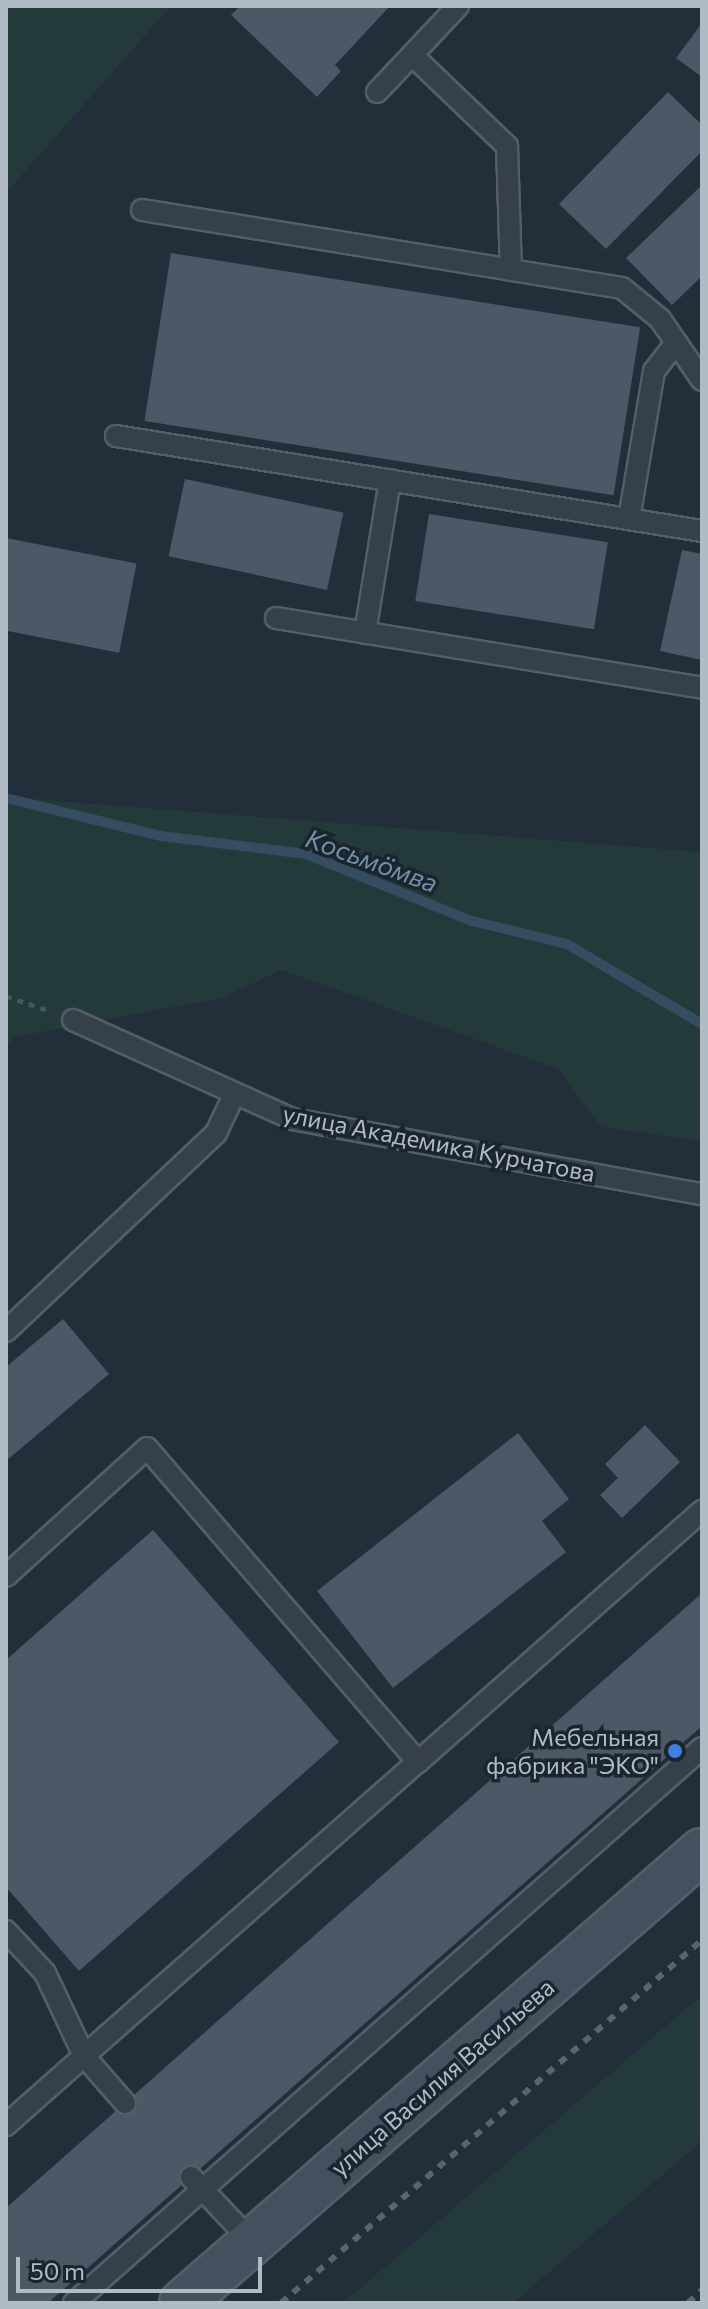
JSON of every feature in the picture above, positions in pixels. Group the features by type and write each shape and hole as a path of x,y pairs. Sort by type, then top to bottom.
{"main road":[{"name":"улица Василия Васильева","path":"182,2303 702,1851"}],"lane":[{"path":"377,92 458,6"},
{"path":"412,55 507,146 511,270"},
{"path":"142,210 622,288 660,319 701,376"},
{"path":"629,519 654,371 676,343"},
{"path":"116,436 702,531"},
{"path":"365,633 390,480"},
{"path":"276,618 702,688"},
{"name":"улица Академика Курчатова","path":"73,1020 292,1119 702,1194"},
{"path":"6,1331 216,1133 234,1095"},
{"path":"6,1576 147,1448 418,1762"},
{"path":"6,2125 702,1511"},
{"path":"74,2303 196,2183 702,1748"},
{"path":"6,1931 45,1973 84,2056 125,2103"},
{"path":"196,2183 252,2242"}],"path":[{"path":"6,996 73,1020"}],"green space":[{"path":"6,6 171,6 6,193"},
{"path":"6,797 702,852 702,1141 601,1127 558,1069 282,970 221,998 15,1037 6,1046"},
{"path":"702,1995 702,2141 513,2303 343,2303"}],"building":[{"path":"240,6 390,6 335,65 341,71 317,97 231,15"},
{"path":"702,23 702,77 676,58"},
{"path":"668,92 702,125 702,151 606,249 559,204"},
{"path":"702,185 702,276 672,305 626,258"},
{"path":"171,253 640,327 614,495 144,421"},
{"path":"185,479 343,513 327,590 169,556"},
{"path":"429,514 608,542 594,629 415,601"},
{"path":"6,538 137,563 119,653 6,631"},
{"path":"682,550 702,554 702,660 660,651"},
{"path":"63,1319 109,1374 6,1461 6,1367"},
{"path":"645,1425 680,1462 622,1518 600,1495 618,1478 605,1464"},
{"path":"518,1433 569,1499 542,1521 566,1552 393,1688 317,1591"},
{"path":"153,1530 339,1742 79,1971 6,1887 6,1660"},
{"path":"702,1593 702,1726 48,2303 6,2303 6,2208"}],"waterway":[{"name":"Косьмӧмва","path":"6,798 161,836 306,854 472,921 567,944 702,1024"}],"railway":[{"path":"281,2303 702,1940"},
{"path":"688,2303 702,2290"}],"place":[{"name":"Мебельная фабрика \"ЭКО\"","path":"675,1751"}]}
